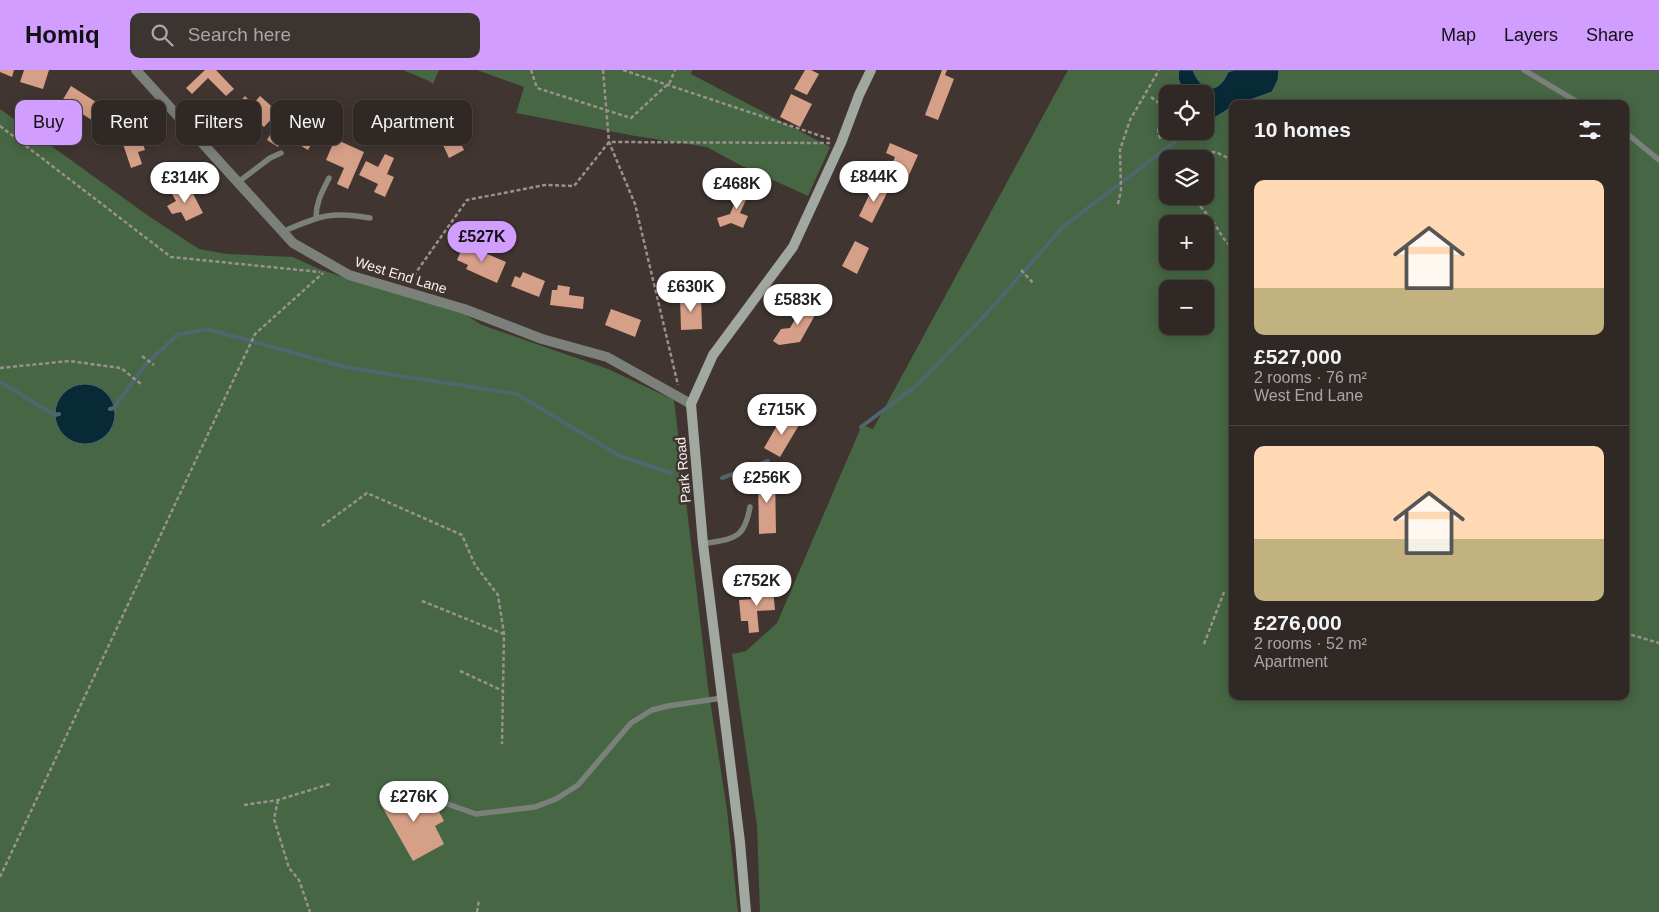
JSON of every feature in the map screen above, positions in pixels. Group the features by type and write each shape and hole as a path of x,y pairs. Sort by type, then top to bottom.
{"main road":[{"name":"Park Road","path":"746,912 740,842 703,544 691,404 712,354 792,247 841,143 871,70"}],"street":[{"name":"West End Lane","path":"136,70 293,243 349,275 464,309 542,340 607,356 691,404"}],"lane":[{"path":"1524,70 1574,100"},
{"path":"1629,135 1659,160"},
{"path":"237,182 270,158 281,153"},
{"path":"316,218 316,206 329,178"},
{"path":"282,232 316,218 339,214 370,218"},
{"path":"703,544 728,540 741,533 747,523 750,507"},
{"path":"438,801 476,814 535,807 556,799 578,785 631,723 652,710 722,698"}],"path":[{"path":"531,70 537,88 631,118 667,85 674,70"},
{"path":"603,70 609,142 635,204 681,398"},
{"path":"623,70 841,143"},
{"path":"1118,204 1121,190 1120,150 1130,120 1159,70"},
{"path":"1151,97 1165,110 1158,126 1157,134 1162,141"},
{"path":"0,126 171,257 324,272"},
{"path":"609,142 841,143"},
{"path":"404,291 467,200 545,185 574,186 609,142"},
{"path":"1214,152 1229,158"},
{"path":"1199,205 1229,245"},
{"path":"0,877 255,334 332,265"},
{"path":"1021,270 1034,284"},
{"path":"142,356 154,366"},
{"path":"0,368 69,361 121,368 141,384"},
{"path":"322,526 366,493 462,535 476,565 498,595 504,634 502,744"},
{"path":"1204,644 1224,592"},
{"path":"422,601 504,634"},
{"path":"1629,634 1659,643"},
{"path":"460,671 503,691"},
{"path":"244,805 278,800 330,784"},
{"path":"278,800 274,818 289,868 300,880 310,912"},
{"path":"477,912 479,900"}],"green space":[{"path":"403,70 439,70 433,84"},
{"path":"477,70 692,70 691,74 830,147 808,196 738,164 707,147 635,136 516,113 524,87"},
{"path":"1068,70 1659,70 1659,912 760,912 757,826 732,654 746,651 777,623 862,425 873,429"},
{"path":"0,109 15,120 15,145 50,145 150,217 199,249 227,254 293,257 319,269 369,286 395,287 461,312 482,325 608,369 674,400 708,687 727,810 738,912 0,912"}],"water":[{"path":"1179,70 1193,70 1202,85 1181,85 1178,78"},
{"path":"1234,70 1279,70 1278,80 1272,92 1250,100 1229,100 1229,109 1214,118 1214,88 1224,80 1228,72"},
{"path":"85,384 102,389 110,397 115,414 110,431 102,439 85,444 68,439 60,431 55,414 60,397 68,389"}],"building":[{"path":"0,70 14,70 12,77 0,72"},
{"path":"24,70 49,70 43,89 20,82"},
{"path":"205,70 216,70 234,89 226,96 208,78 192,94 186,88"},
{"path":"805,70 811,70 819,74 807,95 794,89"},
{"path":"942,70 947,70 945,75 954,79 938,120 925,115"},
{"path":"71,86 93,100 92,120 82,114 82,100 63,100"},
{"path":"791,94 812,104 800,127 780,117"},
{"path":"260,96 271,106 271,120 264,127 261,124 261,100 256,100"},
{"path":"271,133 271,143 267,140"},
{"path":"343,143 364,152 348,189 337,184 344,168 326,160 332,145 343,145"},
{"path":"890,143 918,155 905,184 887,176 895,157 886,153"},
{"path":"123,145 143,145 145,150 138,152 142,164 131,168"},
{"path":"299,145 311,145 308,150"},
{"path":"443,145 462,145 464,150 449,158"},
{"path":"385,154 394,158 387,174 394,177 385,197 374,192 378,184 359,175 366,161 378,167"},
{"path":"875,183 889,189 872,223 859,216"},
{"path":"753,184 740,213 748,216 743,228 731,223 720,227 717,218 730,214 742,186"},
{"path":"189,186 203,213 186,221 181,212 172,214 167,206 176,201 172,194"},
{"path":"855,241 869,248 857,274 842,266"},
{"path":"464,244 506,262 497,283 466,269 468,265 457,260"},
{"path":"523,272 545,281 539,297 511,286 515,276 520,278"},
{"path":"558,285 570,287 569,295 584,297 583,309 550,305 552,290 557,290"},
{"path":"680,296 701,296 702,329 681,330"},
{"path":"806,300 819,308 800,342 779,345 773,341 781,329 790,328"},
{"path":"611,309 641,320 635,337 605,325"},
{"path":"783,415 799,425 780,457 764,448"},
{"path":"775,474 776,533 759,534 758,475"},
{"path":"773,588 775,610 757,611 759,632 749,633 748,621 741,621 739,600 754,599 753,589"},
{"path":"412,785 426,812 436,806 444,821 435,826 444,844 413,861 380,803"}],"waterway":[{"path":"861,427 916,386 987,313 1063,227 1177,140"},
{"path":"110,409 114,408 145,365 177,335 207,329 345,367 517,394 620,456 671,473"},
{"path":"0,382 55,415 59,414"},
{"path":"722,478 768,461"}]}
